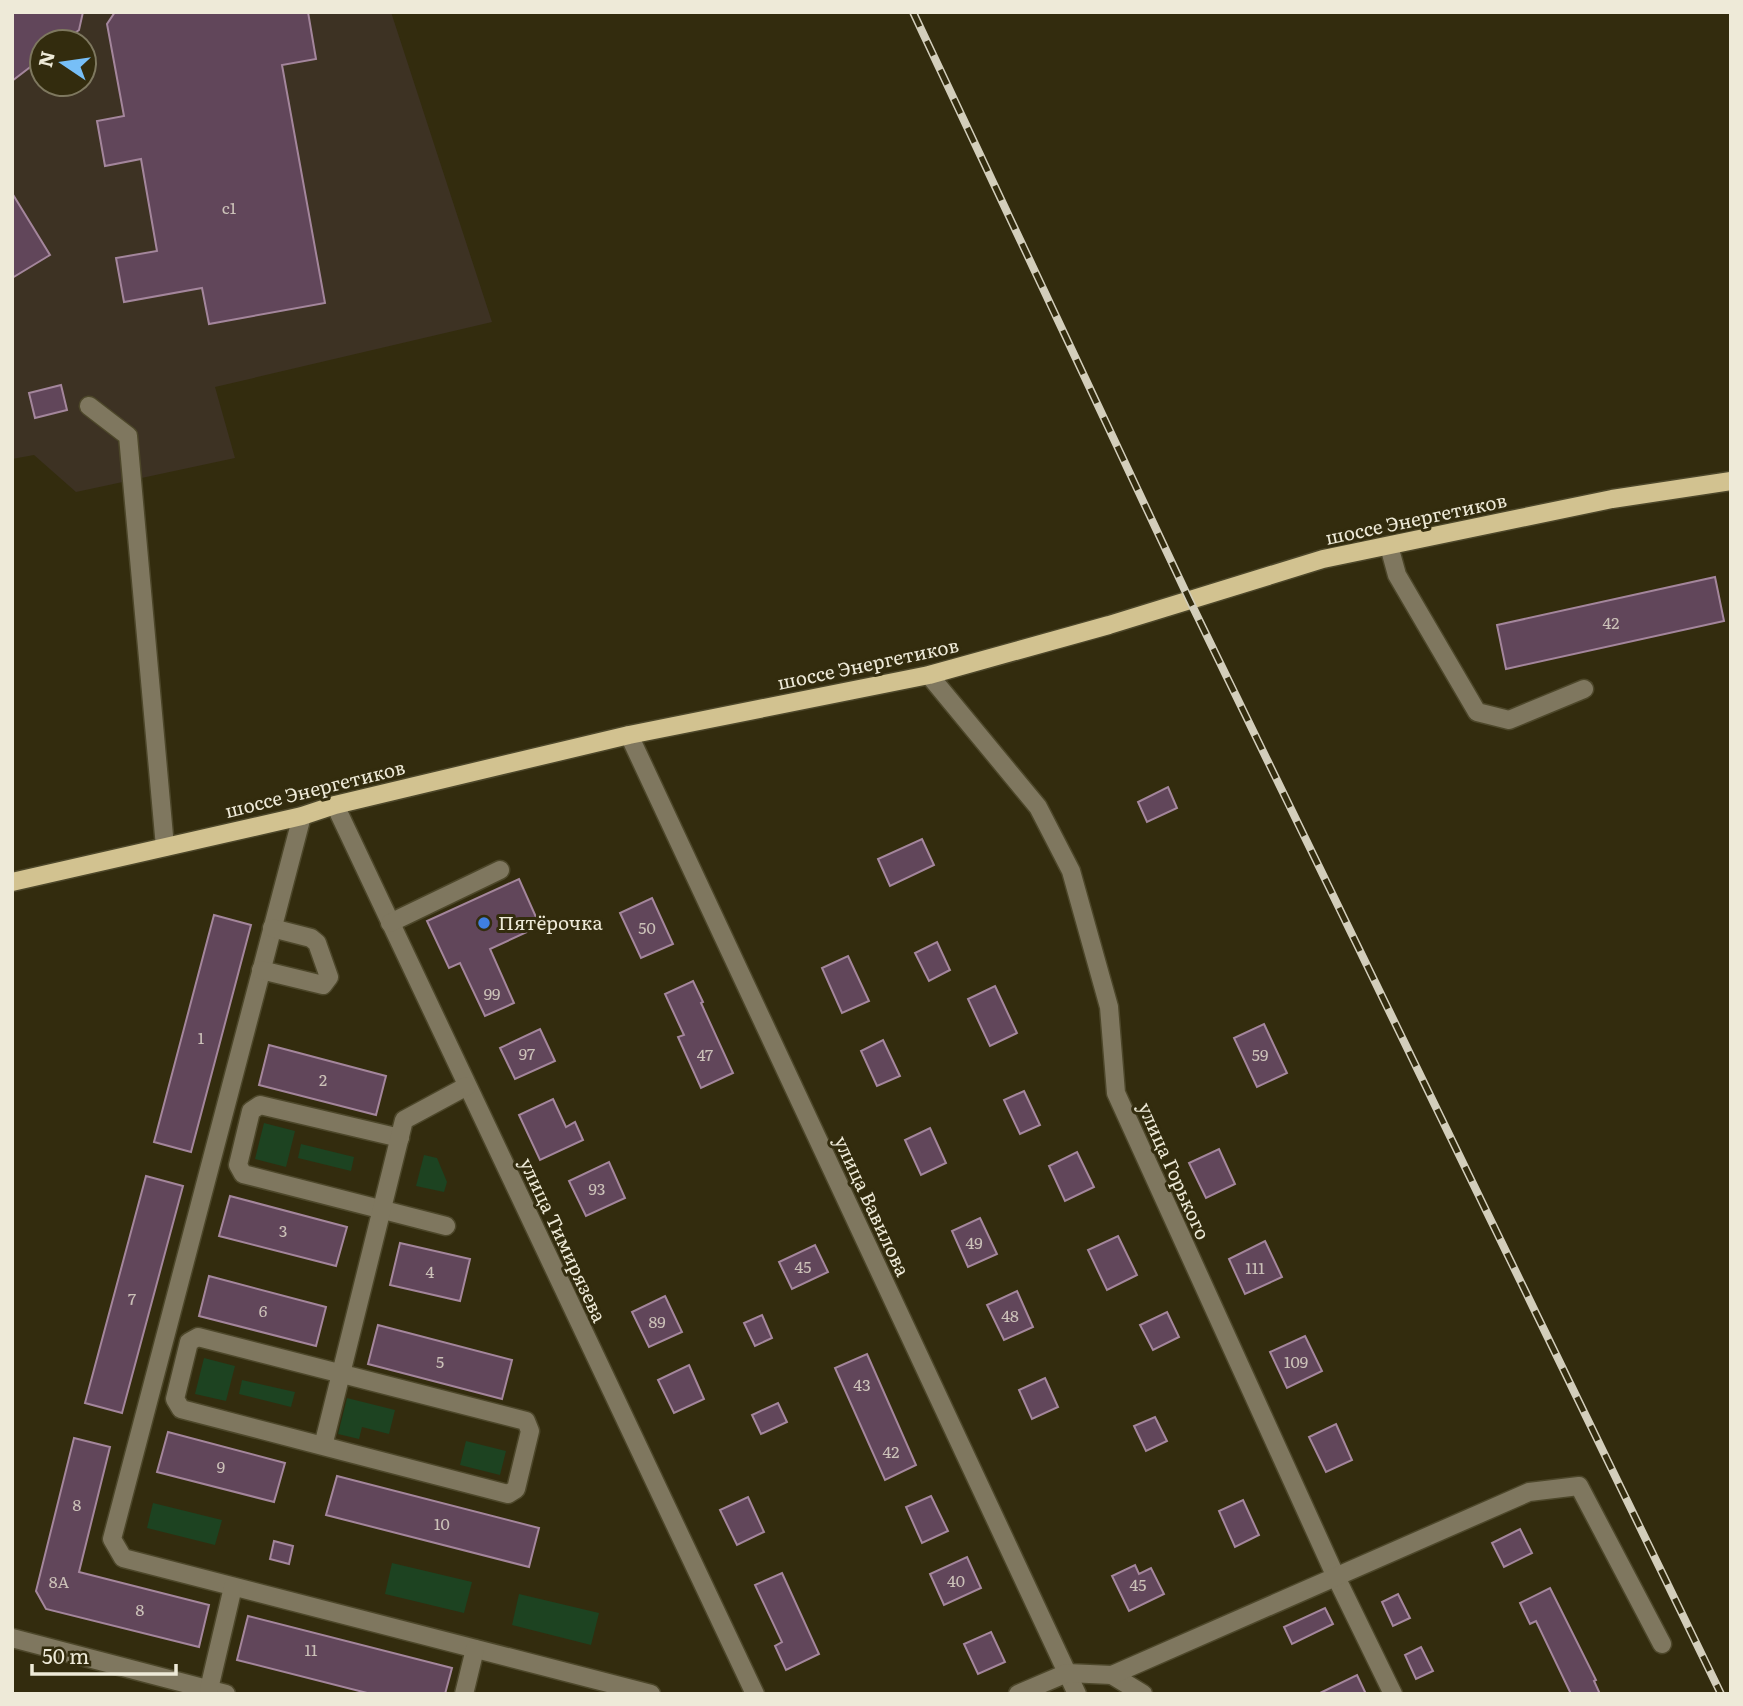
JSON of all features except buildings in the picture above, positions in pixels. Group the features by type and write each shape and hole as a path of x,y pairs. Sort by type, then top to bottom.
{"main road":[{"name":"шоссе Энергетиков","path":"12,882 302,816 335,805 629,735 929,675 1109,625 1323,559 1612,499 1731,481"}],"street":[{"path":"89,406 128,436 165,847"},
{"path":"1389,546 1396,575 1477,712 1509,720 1584,689"},
{"name":"улица Горького","path":"929,675 1038,807 1071,871 1109,1007 1116,1093 1336,1577 1393,1694"},
{"name":"улица Вавилова","path":"629,735 1077,1694"},
{"name":"улица Тимирязева","path":"335,805 755,1694"},
{"path":"302,816 112,1539 123,1558 651,1694"},
{"path":"390,923 500,870"},
{"path":"261,970 323,985 329,977 317,943 311,938 272,928"},
{"path":"323,1446 404,1120 467,1086"},
{"path":"400,1138 260,1105 251,1111 238,1165 243,1174 446,1226"},
{"path":"198,1337 341,1374 526,1421 530,1431 516,1489 508,1494 181,1409 174,1399 189,1342 198,1337"},
{"path":"1018,1694 1067,1672 1112,1675 1529,1492 1578,1486 1662,1644"},
{"path":"12,1638 217,1692 233,1587"},
{"path":"464,1694 475,1649"},
{"path":"1112,1675 1143,1694"}],"shaded area":[{"path":"12,12 391,12 492,322 215,387 235,458 76,492 34,455 12,459"}],"green space":[{"path":"264,1123 295,1131 286,1167 255,1159"},
{"path":"301,1144 354,1157 351,1171 298,1158"},
{"path":"424,1155 437,1158 447,1182 444,1192 416,1186"},
{"path":"204,1358 235,1366 226,1401 195,1394"},
{"path":"242,1380 295,1392 291,1407 239,1394"},
{"path":"347,1398 395,1410 389,1434 362,1427 359,1439 338,1434"},
{"path":"466,1441 506,1451 500,1475 460,1465"},
{"path":"153,1503 222,1520 215,1545 147,1528"},
{"path":"392,1563 472,1582 464,1613 385,1594"},
{"path":"519,1594 599,1613 591,1645 512,1625"}],"railway":[{"path":"913,12 1189,599 1721,1694"}],"place":[{"name":"Пятёрочка","path":"484,923"}]}
